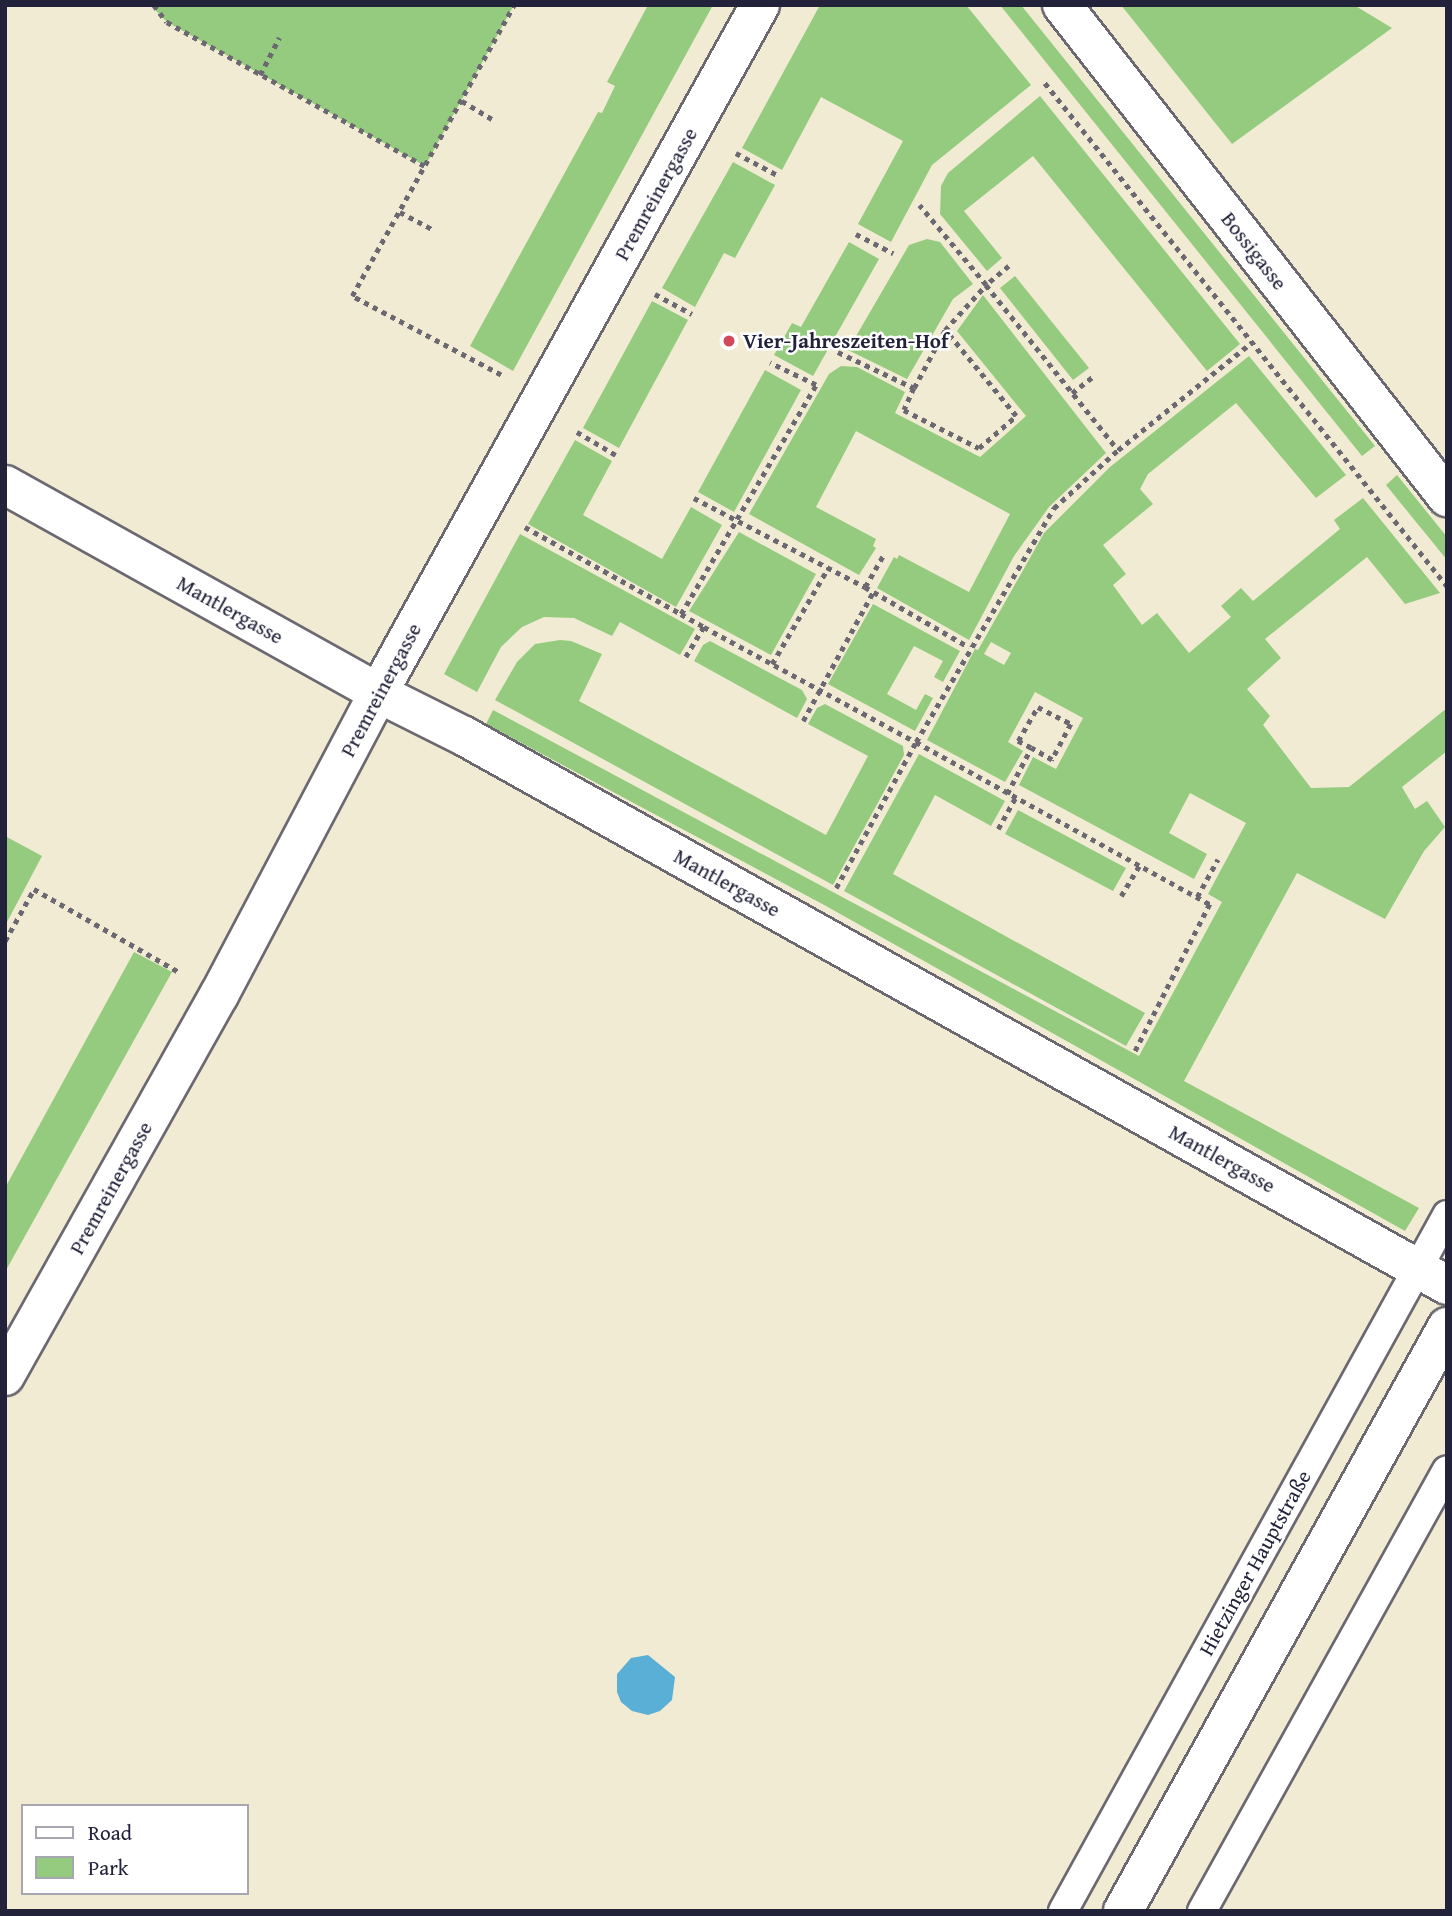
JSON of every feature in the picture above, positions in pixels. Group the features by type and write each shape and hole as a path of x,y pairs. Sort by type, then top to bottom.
{"street":[{"name":"Premreinergasse","path":"5,1376 219,995 378,693 760,5"},
{"name":"Bossigasse","path":"1062,5 1447,497"},
{"name":"Mantlergasse","path":"5,485 378,693 476,743 1432,1276"},
{"path":"1123,1911 1447,1327"}],"lane":[{"name":"Hietzinger Hauptstraße","path":"1063,1911 1432,1276 1447,1215"},
{"path":"1202,1911 1447,1469"}],"path":[{"path":"154,5 167,22 425,166"},
{"path":"508,379 352,296 514,5"},
{"path":"260,75 279,38"},
{"path":"1045,83 1447,586"},
{"path":"462,101 492,119"},
{"path":"736,153 779,176"},
{"path":"919,205 1118,450"},
{"path":"400,212 432,229"},
{"path":"856,234 892,253"},
{"path":"945,330 1016,416 979,448 904,410 945,330 986,285 1009,266"},
{"path":"652,293 692,314"},
{"path":"834,892 970,647 1055,508 1118,450 1251,343"},
{"path":"838,352 914,388"},
{"path":"681,614 735,518 816,385 770,363"},
{"path":"1072,393 1095,375"},
{"path":"576,432 616,455"},
{"path":"694,498 865,587 970,647"},
{"path":"522,525 817,690 1210,904 1132,1057"},
{"path":"865,587 885,553"},
{"path":"772,664 828,568"},
{"path":"803,721 817,690 873,592"},
{"path":"686,657 704,627"},
{"path":"1038,707 1071,724 1052,760 1031,748 1018,741 1038,707"},
{"path":"1007,794 1031,748"},
{"path":"998,829 1015,799"},
{"path":"1197,897 1217,859"},
{"path":"1121,896 1139,866"},
{"path":"5,941 34,889 219,995"}],"green space":[{"path":"155,5 514,5 425,166 167,22 155,10"},
{"path":"648,5 713,5 513,371 470,346 598,112 602,113 615,86 607,82"},
{"path":"820,5 966,5 1031,85 932,165 891,242 858,224 903,141 821,97 782,170 742,148"},
{"path":"1000,5 1021,5 1375,446 1362,456"},
{"path":"1121,5 1354,5 1392,28 1232,144"},
{"path":"1040,96 1240,344 1207,371 1033,156 964,211 1002,258 987,271 940,214 941,186 948,173"},
{"path":"733,162 775,185 735,258 724,253 695,307 662,288"},
{"path":"927,239 940,242 973,284 953,299 907,379 848,350 909,245"},
{"path":"849,242 879,259 813,376 774,355 792,323 801,327"},
{"path":"1015,276 1089,368 1073,380 1000,288"},
{"path":"983,295 1106,453 1049,507 1014,556 969,640 877,588 894,557 897,559 899,555 969,592 1010,514 856,431 816,507 876,539 873,546 876,548 859,575 749,514 829,374 841,366 857,367 905,392 895,413 980,457 1026,416 957,331"},
{"path":"652,301 688,320 619,448 583,428"},
{"path":"1249,356 1346,475 1316,498 1236,403 1148,474 1140,489 1153,504 1103,545 1126,574 1113,585 1142,625 1157,613 1189,653 1231,617 1221,606 1241,588 1253,601 1340,529 1334,520 1363,498 1440,593 1405,604 1367,557 1265,639 1281,658 1247,689 1270,716 1263,725 1311,788 1349,787 1447,708 1447,751 1402,787 1415,809 1427,801 1445,827 1424,851 1385,919 1297,873 1184,1081 1419,1208 1405,1231 826,906 486,724 493,710 1152,1063 1139,1056 1222,902 1208,894 1246,823 1190,793 1169,833 1207,854 1194,879 1019,785 1033,757 1056,769 1083,718 1035,692 1008,742 1023,751 1005,782 927,740 975,649 978,650 1044,533 1110,467","holes":["991,642 1011,653 1004,665 984,654"]},
{"path":"765,370 801,390 734,512 698,492"},
{"path":"575,440 612,461 583,515 662,559 691,507 722,525 676,607 528,524"},
{"path":"1397,475 1447,537 1447,560 1386,485"},
{"path":"739,532 816,574 771,655 689,611"},
{"path":"520,534 695,629 680,655 620,622 612,636 574,618 544,617 522,627 501,647 477,692 444,674"},
{"path":"873,604 960,651 943,682 934,677 943,661 914,646 887,694 916,710 925,694 933,698 915,731 828,684"},
{"path":"571,641 602,654 579,701 826,835 868,756 808,724 817,708 825,704 903,746 904,755 833,885 495,700 517,662 535,644"},
{"path":"710,641 802,690 807,699 797,718 694,661 703,645"},
{"path":"919,754 1005,801 991,826 935,795 893,874 1145,1013 1126,1046 844,891"},
{"path":"1018,810 1126,868 1113,891 1005,834"},
{"path":"5,836 42,856 7,922 5,922"},
{"path":"134,952 172,972 5,1272 5,1188"}],"water":[{"path":"648,1655 675,1677 672,1700 660,1711 648,1715 632,1711 621,1702 617,1692 617,1674 631,1658"}],"place":[{"name":"Vier-Jahreszeiten-Hof","path":"729,341"}]}
